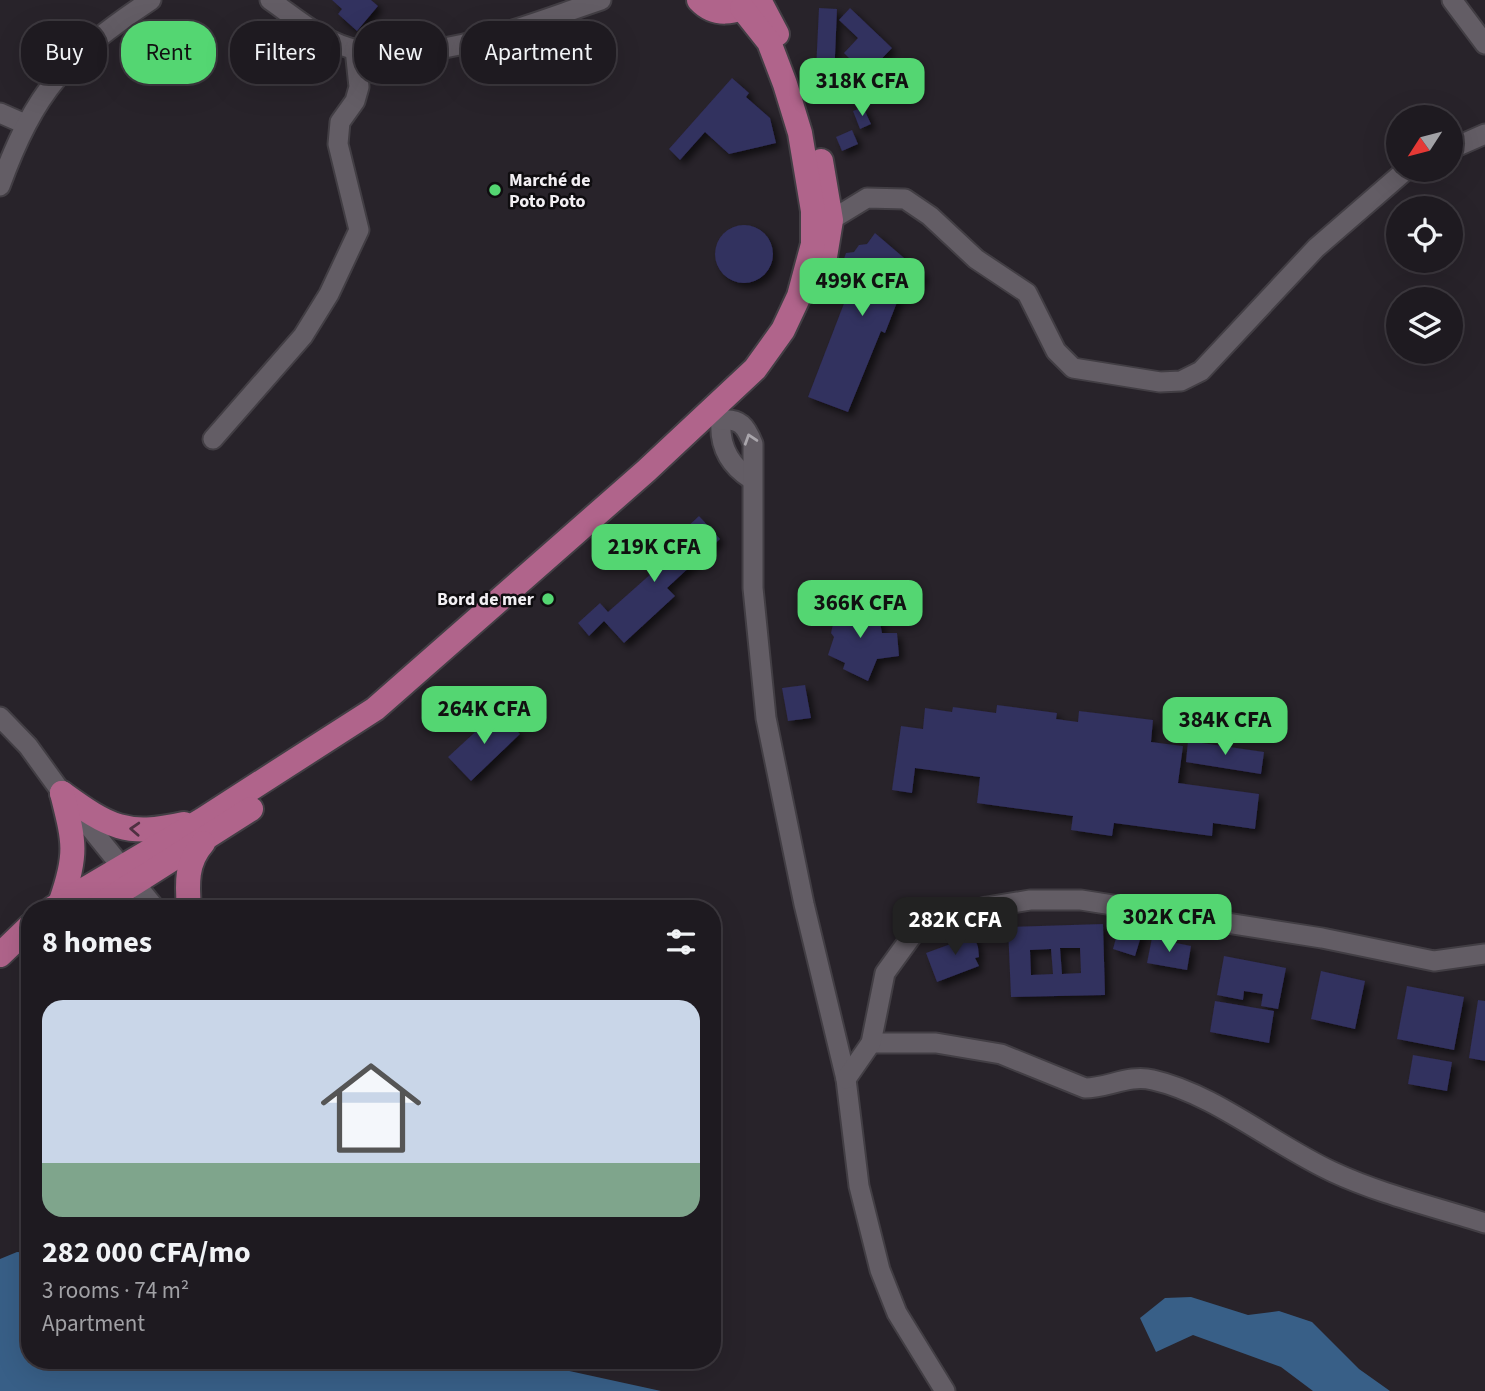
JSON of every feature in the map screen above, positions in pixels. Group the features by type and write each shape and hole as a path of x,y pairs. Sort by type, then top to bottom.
{"main road":[{"path":"699,0 715,11 728,13 751,3"},
{"path":"69,900 128,876 206,828 384,701 768,373 795,337 811,304 821,274 831,220 822,166 795,80 779,37 751,3"},
{"path":"716,415 755,369 783,330 799,296 813,244 813,211 800,133 769,42 751,3"},
{"path":"62,793 98,819 118,828 206,828"},
{"path":"59,900 74,865 75,845 62,793"},
{"path":"189,900 187,874 206,828"},
{"path":"103,900 128,876"},
{"path":"0,955 21,935"},
{"path":"0,972 21,955"}],"street":[{"path":"0,186 25,124 54,80 83,48 151,0"},
{"path":"270,0 313,30 354,49"},
{"path":"447,45 488,37 601,0"},
{"path":"1452,0 1485,44"},
{"path":"213,439 303,336 329,294 359,230 338,144 340,122 355,102 359,84"},
{"path":"0,113 25,124"},
{"path":"1463,144 1485,134"},
{"path":"831,220 867,198 905,200 930,216 976,259 1027,293 1056,351 1073,368 1139,380 1181,381 1201,370 1316,248 1392,182"},
{"path":"751,479 737,470 726,453 719,438 716,415 734,419 746,427 753,444 755,464 751,479 754,588 766,719 804,904 846,1079 859,1186 880,1270 897,1313 945,1391"},
{"path":"0,717 29,746 62,793 148,900"},
{"path":"846,1079 871,1042 885,974 914,933 947,917 1030,900 1081,900 1150,909 1434,961 1485,954"},
{"path":"871,1042 936,1043 1001,1054 1085,1088 1099,1088 1136,1078 1154,1080 1214,1105 1335,1173 1485,1223"}],"water":[{"path":"21,1252 21,1369 560,1369 661,1391 0,1391 0,1259"},
{"path":"1191,1297 1248,1315 1279,1311 1312,1322 1359,1369 1390,1391 1313,1391 1281,1367 1193,1335 1156,1352 1140,1318 1165,1298"}],"building":[{"path":"332,0 371,0 378,6 365,21 354,21 354,28 338,14 342,9"},
{"path":"819,8 837,9 834,80 840,80 839,92 815,91"},
{"path":"850,8 892,48 866,75 844,53 858,38 839,20"},
{"path":"732,78 749,93 746,97 770,118 776,143 729,154 705,132 680,160 669,149"},
{"path":"863,107 871,124 860,129 853,111"},
{"path":"852,130 858,144 842,151 836,137"},
{"path":"744,225 755,227 768,238 773,254 771,265 760,278 744,283 733,281 720,270 715,254 717,243 728,230"},
{"path":"875,233 924,275 911,296 901,292 885,333 881,331 848,412 808,397 848,293 842,291 837,279 846,253 854,252 859,245 867,244"},
{"path":"699,516 720,539 667,588 675,596 624,643 604,621 589,636 578,623 600,603 608,612 653,572 646,565"},
{"path":"841,599 847,607 865,607 871,615 879,617 882,633 897,633 899,656 877,659 868,681 843,669 845,663 828,655 834,637 831,633 833,624 840,620 831,607"},
{"path":"805,685 811,718 788,721 782,688"},
{"path":"997,705 1057,713 1056,719 1078,722 1079,711 1153,720 1151,742 1183,746 1178,783 1259,794 1255,829 1213,823 1212,836 1114,823 1112,836 1071,830 1073,816 977,803 980,777 915,768 912,793 892,790 901,726 923,729 925,708 952,712 953,707 996,713"},
{"path":"498,711 520,734 471,781 448,757"},
{"path":"1188,741 1264,752 1261,774 1186,762"},
{"path":"1122,916 1145,923 1135,956 1113,949"},
{"path":"1103,924 1105,995 1011,997 1008,927","holes":["1060,948 1080,948 1081,973 1062,974","1051,949 1053,974 1031,975 1030,950"]},
{"path":"970,925 978,947 979,957 975,958 979,966 937,982 926,953 964,939 960,929"},
{"path":"1152,938 1191,946 1187,970 1147,963"},
{"path":"1224,956 1286,968 1278,1009 1261,1006 1263,994 1244,991 1243,1000 1217,995"},
{"path":"1321,971 1365,981 1355,1029 1311,1019"},
{"path":"1407,986 1464,997 1454,1050 1397,1039"},
{"path":"1478,1000 1485,1001 1485,1061 1469,1058"},
{"path":"1215,1001 1274,1011 1269,1043 1210,1032"},
{"path":"1413,1055 1452,1062 1447,1091 1408,1084"}],"place":[{"name":"Marché de Poto Poto","path":"495,190"},
{"name":"Bord de mer","path":"548,599"}]}
